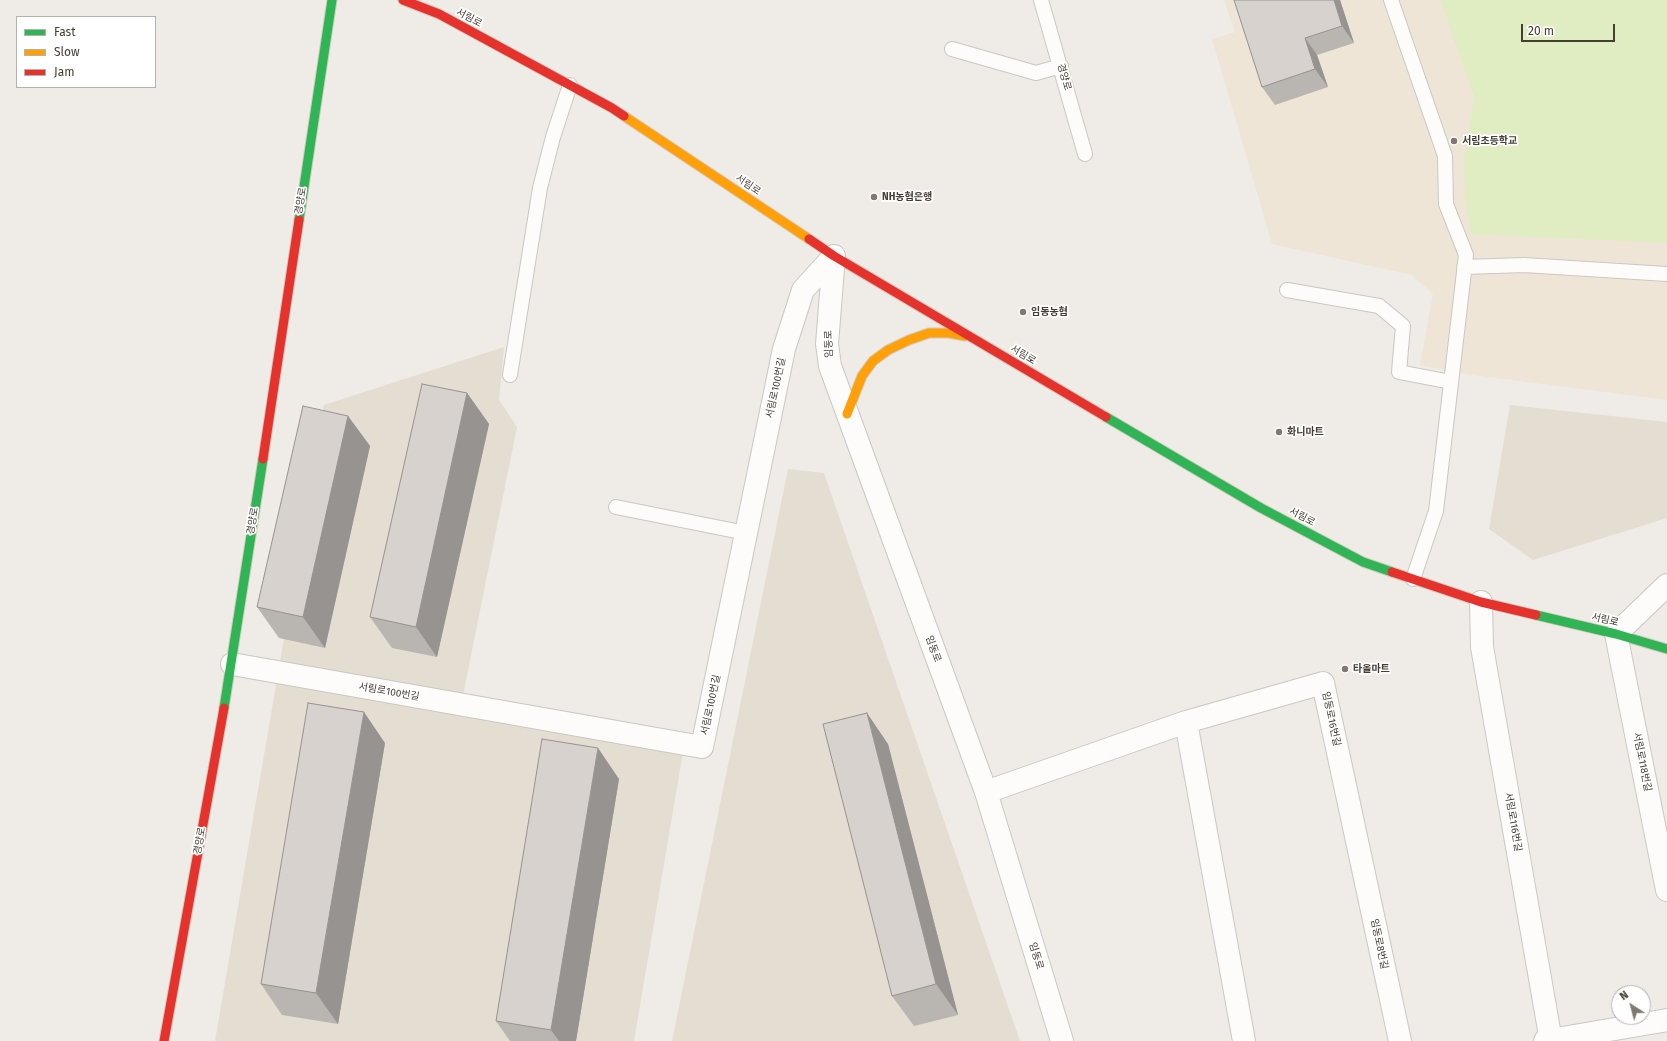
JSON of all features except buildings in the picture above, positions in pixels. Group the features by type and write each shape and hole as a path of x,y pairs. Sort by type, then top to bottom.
{"street":[{"name":"경양로","path":"164,1041 232,664 332,0"},
{"name":"서림로","path":"403,0 439,14 612,108 834,256 1261,508 1363,562 1481,602 1616,634 1667,649"},
{"name":"서림로100번길","path":"232,664 702,747 784,349 803,290 834,256"},
{"name":"임동로","path":"834,256 827,344 830,366 986,792 1062,1041"},
{"path":"847,414 862,376 873,361 888,350 909,340 929,334 949,333 972,337"},
{"path":"1616,634 1667,585"},
{"name":"서림로116번길","path":"1481,602 1482,647 1549,1041"},
{"name":"서림로118번길","path":"1616,634 1667,890"},
{"name":"임동로16번길","path":"986,792 1186,722 1323,683 1359,847"},
{"path":"1186,722 1244,1041"},
{"name":"임동로8번길","path":"1359,847 1400,1041"},
{"path":"1549,1041 1667,1020"}],"lane":[{"name":"경양로","path":"1042,0 1085,154"},
{"path":"1391,0 1445,156 1446,204 1466,255 1436,511 1413,579"},
{"path":"952,49 1036,73 1061,66"},
{"path":"510,375 540,188 553,137 570,85"},
{"path":"1464,267 1524,265 1667,274"},
{"path":"1287,290 1379,306 1403,326 1399,372 1451,382"},
{"path":"616,507 746,533"}],"shaded area":[{"name":"서림초등학교","path":"1224,0 1667,0 1667,400 1465,374 1420,365 1433,294 1412,275 1272,244 1212,39 1235,32"},
{"path":"504,347 499,400 517,427 460,710 683,752 634,1041 215,1041 324,405"},
{"path":"1510,405 1667,422 1667,518 1533,560 1489,529"},
{"path":"788,469 824,473 1020,1041 672,1041"}],"green space":[{"path":"1440,0 1667,0 1667,243 1471,234 1465,197 1464,159 1474,96"}],"traffic: fast":[{"path":"299,220 332,0"},
{"path":"1106,417 1261,508 1363,562 1392,572"},
{"path":"224,708 263,459"},
{"path":"1536,615 1616,634 1667,649"}],"traffic: slow":[{"path":"624,116 809,239"},
{"path":"847,414 862,376 873,361 888,350 929,333 949,333 965,336"}],"traffic: jam":[{"path":"403,0 439,14 612,108 624,116"},
{"path":"263,459 299,220"},
{"path":"809,239 834,256 1106,417"},
{"path":"1392,572 1481,602 1536,615"},
{"path":"164,1041 224,708"}],"place":[{"name":"서림초등학교","path":"1454,141"},
{"name":"NH농협은행","path":"874,197"},
{"name":"임동농협","path":"1023,312"},
{"name":"화니마트","path":"1279,432"},
{"name":"타올마트","path":"1345,669"}]}
